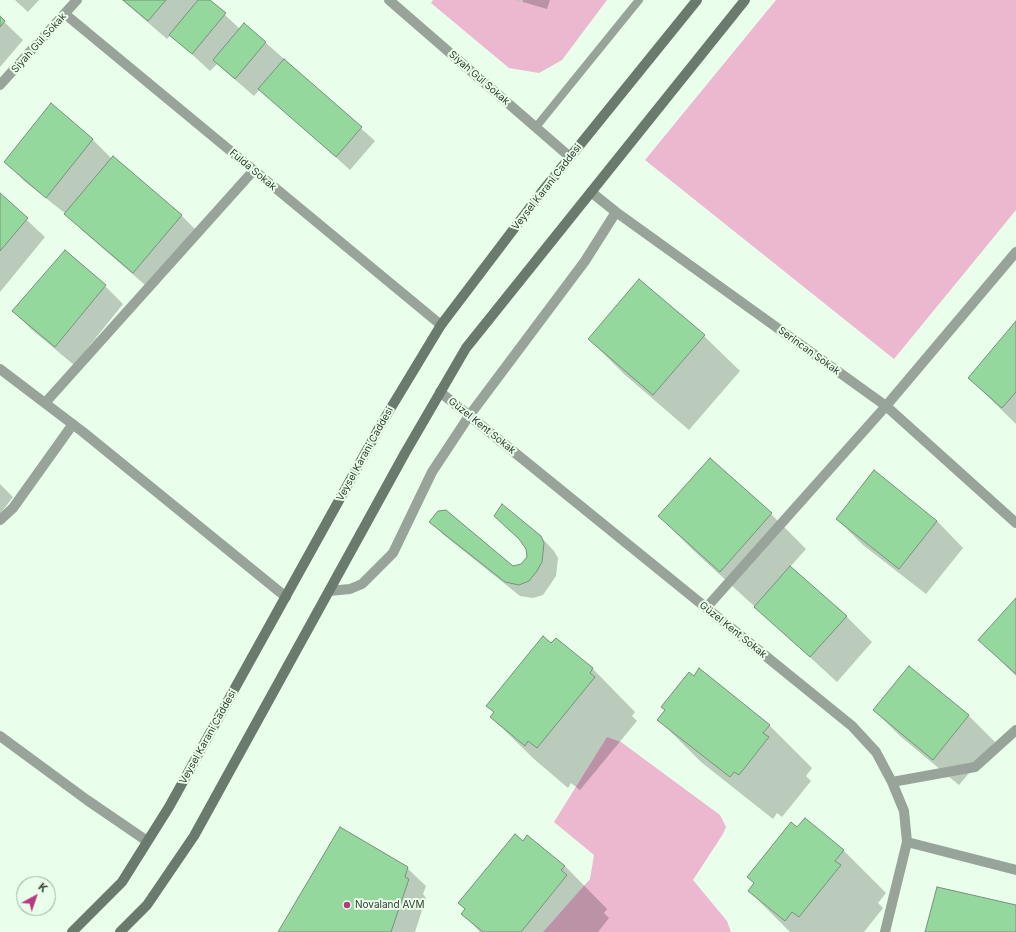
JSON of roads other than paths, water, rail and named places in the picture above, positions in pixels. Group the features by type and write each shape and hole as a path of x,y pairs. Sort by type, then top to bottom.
{"main road":[{"name":"Veysel Karani Caddesi","path":"72,932 122,882 169,807 383,421 441,325 570,157 697,0"},
{"path":"120,932 147,904 194,836 329,591 466,348 745,0"}],"street":[{"name":"Siyah Gül Sokak","path":"0,85 77,0"},
{"name":"Siyah Gül Sokak","path":"388,0 570,157"},
{"name":"Fulda Sokak","path":"65,14 441,325"},
{"path":"45,403 254,170"},
{"name":"Serincan Sokak","path":"591,192 616,212 886,406 1016,523"},
{"path":"329,591 350,589 362,584 393,553 432,472 469,416 585,262 616,212"},
{"path":"706,608 886,406 1016,252"},
{"path":"0,369 73,424 286,597"},
{"name":"Güzel Kent Sokak","path":"440,392 852,726 876,752 892,782 904,810 907,842 886,932"},
{"path":"0,520 13,508 73,424"},
{"path":"892,782 975,767 1016,730"},
{"path":"0,736 87,800 147,841"},
{"path":"907,842 1016,870"}],"lane":[{"path":"536,127 639,0"}],"place":[{"name":"Novaland AVM","path":"347,905"}]}
